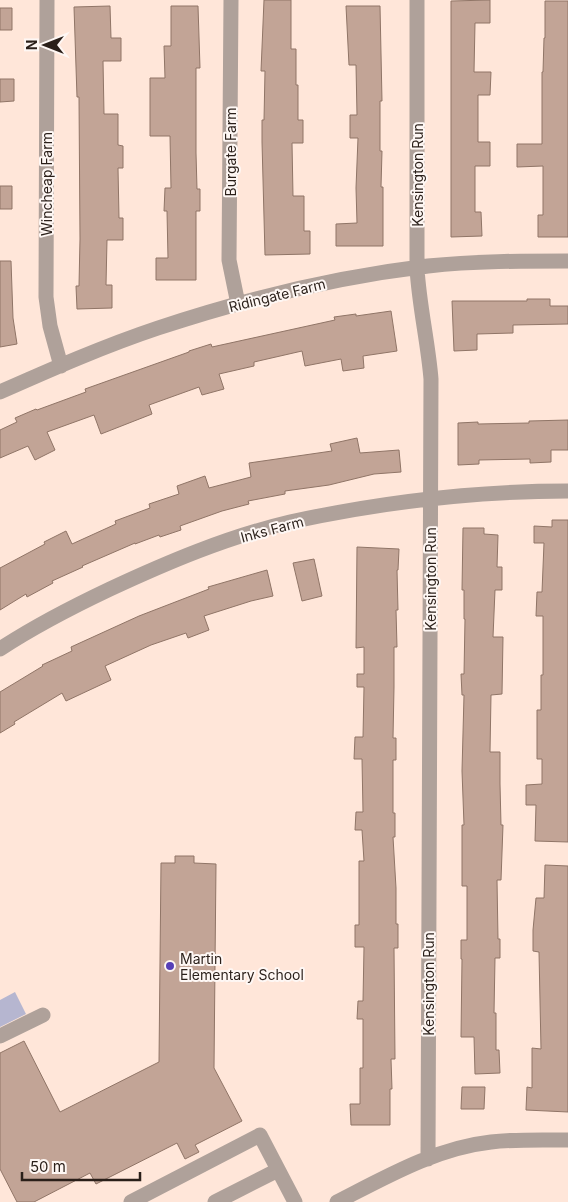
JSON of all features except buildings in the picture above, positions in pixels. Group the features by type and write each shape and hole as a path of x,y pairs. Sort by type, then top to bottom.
{"street":[{"name":"Wincheap Farm","path":"47,0 46,297 50,326 60,366"},
{"name":"Burgate Farm","path":"231,0 229,260 238,304"},
{"name":"Kensington Run","path":"416,0 417,268 418,287 429,349 431,379 428,1158"},
{"name":"Ridingate Farm","path":"0,392 60,366 158,328 238,304 339,280 417,268 516,261 568,262"},
{"name":"Inks Farm","path":"0,648 65,611 158,566 227,541 289,523 430,498 520,491 568,491"},
{"path":"0,1036 43,1015"},
{"path":"131,1202 260,1135 295,1202"},
{"path":"338,1202 394,1173 428,1158 456,1149 490,1142 568,1140"},
{"path":"215,1202 278,1170"}],"shaded area":[{"path":"15,992 26,1014 0,1027 0,1000"}],"place":[{"name":"Martin Elementary School","path":"170,966"}]}
